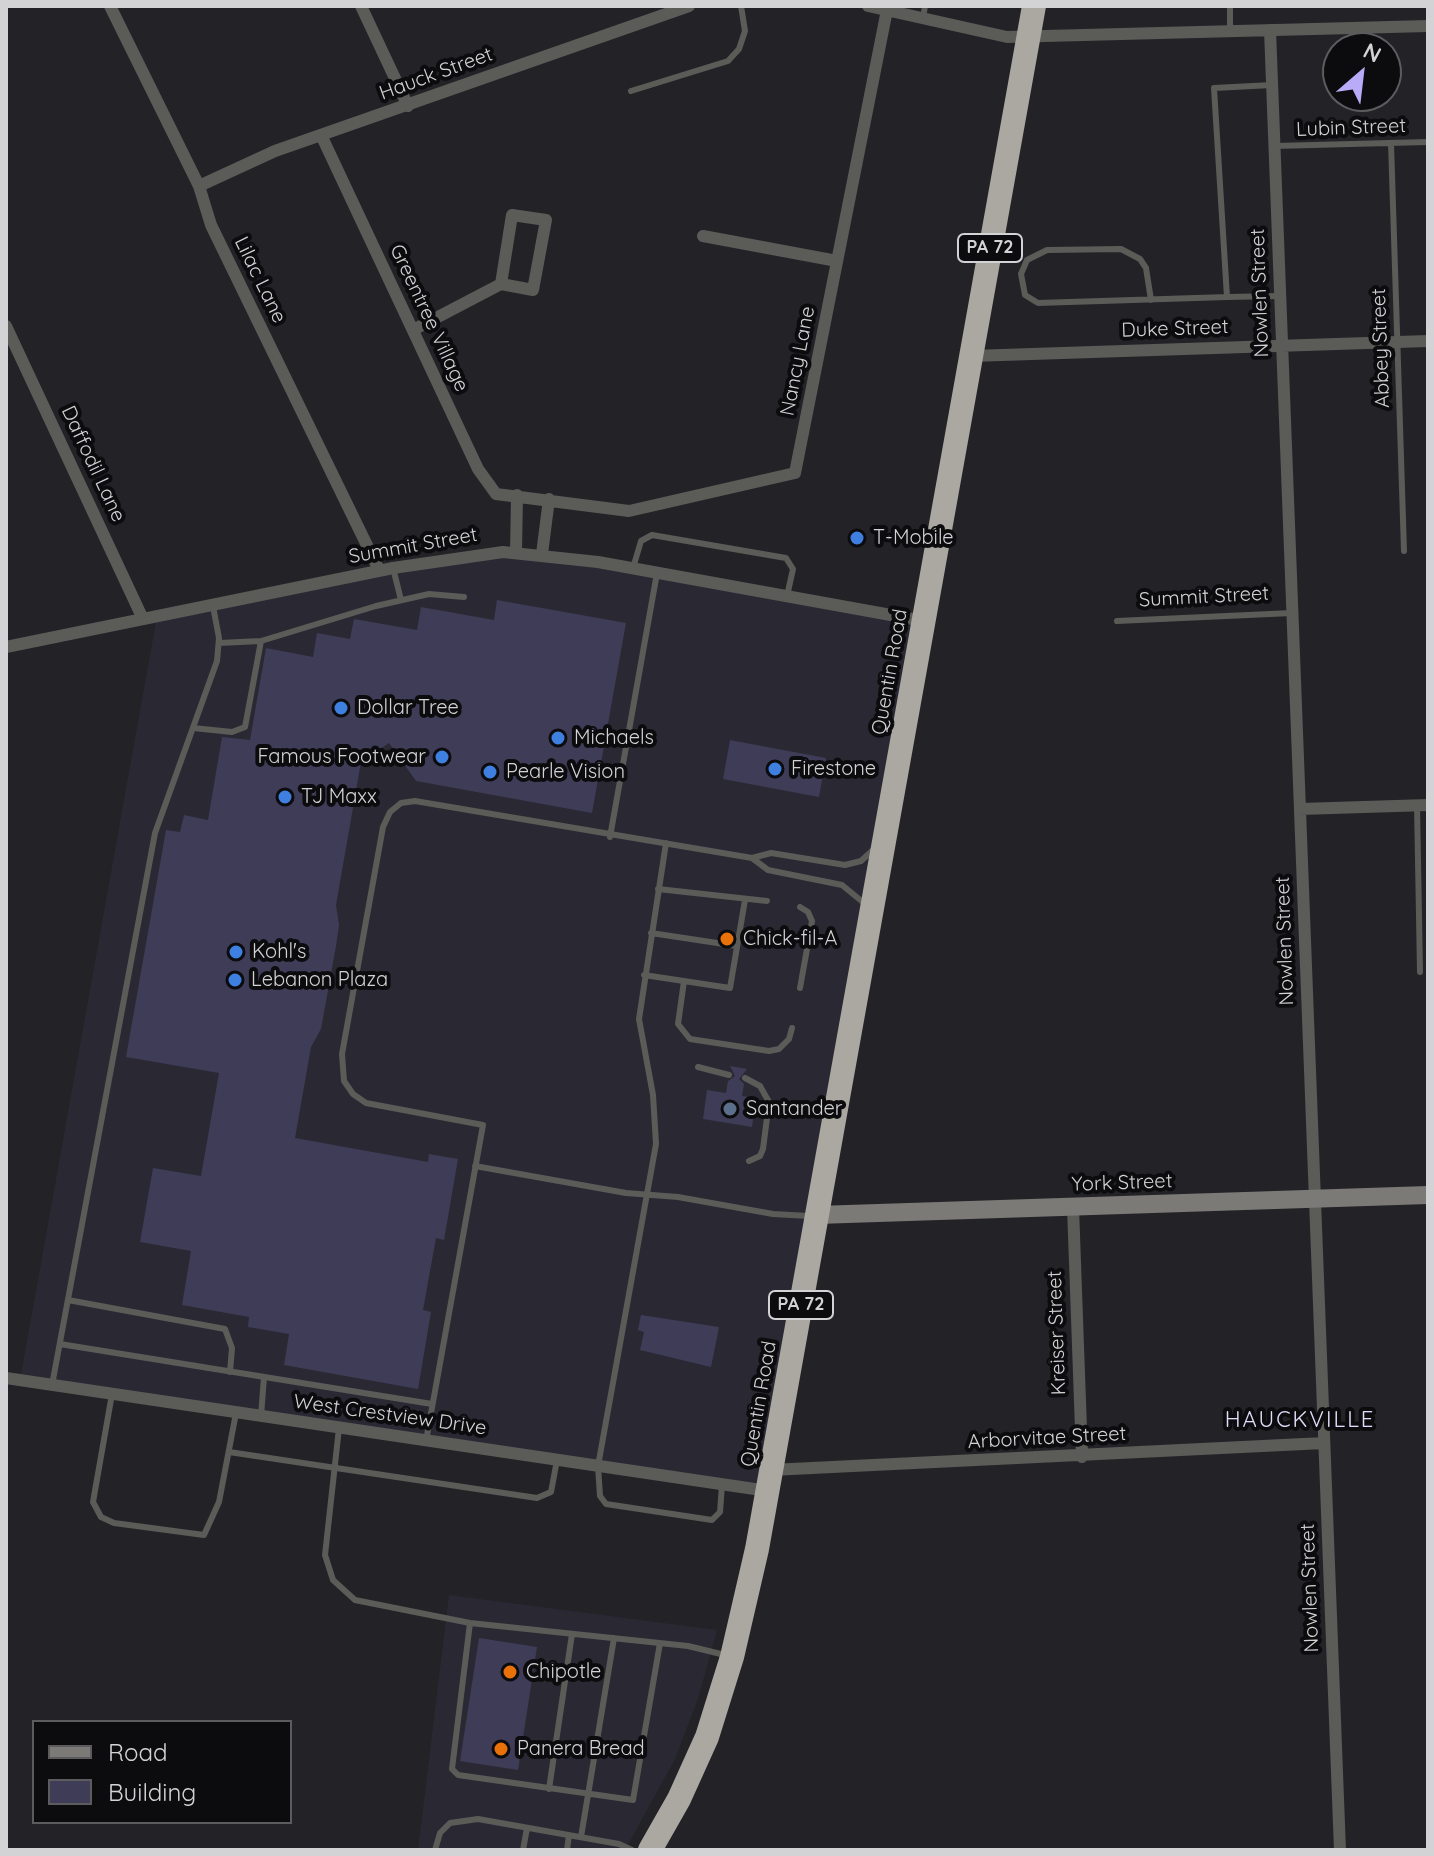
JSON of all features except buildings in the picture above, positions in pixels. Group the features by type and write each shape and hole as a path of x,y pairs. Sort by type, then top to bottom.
{"highway":[{"name":"Quentin Road","path":"650,1850 699,1758 732,1657 770,1481 1034,6"}],"street":[{"name":"Lilac Lane","path":"110,6 199,186 211,225 379,570"},
{"path":"361,6 408,106"},
{"name":"Hauck Street","path":"199,186 275,151 408,106 653,11 689,6"},
{"path":"868,6 924,12 1007,37 1428,26"},
{"name":"Nancy Lane","path":"549,499 629,511 795,473 887,10"},
{"name":"Nowlen Street","path":"1270,30 1340,1850"},
{"name":"Greentree Village","path":"322,137 478,469 496,494 549,499"},
{"path":"413,330 501,284 533,290 546,220 512,215 501,284"},
{"path":"703,236 837,261"},
{"name":"Daffodil Lane","path":"6,326 143,619"},
{"name":"Duke Street","path":"971,356 1428,341"},
{"path":"516,553 517,495"},
{"path":"542,554 549,499"},
{"name":"Summit Street","path":"6,647 379,570 468,555 516,553 633,568 924,621"},
{"path":"1300,809 1422,805"},
{"name":"York Street","path":"817,1215 1428,1195"},
{"name":"Kreiser Street","path":"1073,1207 1082,1457"},
{"name":"West Crestview Drive","path":"6,1378 722,1484 770,1481"},
{"name":"Arborvitae Street","path":"770,1481 1082,1457 1324,1443"}],"lane":[{"path":"631,91 728,61 739,49 745,31 741,6"},
{"path":"1230,6 1230,32"},
{"path":"1227,297 1214,88 1272,85"},
{"name":"Lubin Street","path":"1274,146 1428,142"},
{"name":"Abbey Street","path":"1391,143 1404,551"},
{"path":"1151,300 1146,268 1140,259 1121,249 1047,250 1027,260 1021,274 1025,295 1038,303 1151,300 1227,297 1280,296"},
{"path":"633,568 641,541 652,535 786,558 793,569 787,596"},
{"path":"393,568 401,600"},
{"path":"610,837 657,573"},
{"path":"219,643 261,641 429,594 464,597"},
{"path":"52,1385 155,833 214,672 219,643 213,605"},
{"name":"Summit Street","path":"1117,621 1292,613"},
{"path":"193,728 232,732 245,727 261,641"},
{"path":"426,1441 483,1125 366,1103 348,1088 342,1072 386,819 395,807 415,801 610,837 752,858 771,853 838,865 853,864 869,855 886,831"},
{"path":"1420,972 1422,805"},
{"path":"666,843 644,975 640,1032 656,1128 648,1195 598,1466 600,1496 606,1504 709,1520 720,1512 722,1484"},
{"path":"752,858 768,870 849,888 861,899 870,917"},
{"path":"658,889 767,901"},
{"path":"644,975 730,988 745,900"},
{"path":"800,907 808,912 812,921 800,988"},
{"path":"651,933 737,946"},
{"path":"684,981 678,1024 690,1039 769,1051 779,1049 789,1039 792,1028"},
{"path":"698,1067 729,1075"},
{"path":"745,1078 760,1086 769,1102 763,1149 760,1156 749,1161"},
{"path":"475,1166 773,1214 817,1215"},
{"path":"68,1300 225,1329 232,1348 230,1372"},
{"path":"60,1344 432,1404"},
{"path":"261,1416 264,1377"},
{"path":"112,1394 93,1502 101,1517 114,1523 204,1535 219,1502 236,1413"},
{"path":"339,1428 325,1555 327,1569 342,1591 355,1600 470,1623 660,1643 732,1657"},
{"path":"229,1452 335,1465 537,1498 551,1492 557,1460"},
{"path":"470,1623 452,1769 458,1775 633,1800 660,1643"},
{"path":"549,1789 572,1634"},
{"path":"581,1837 614,1638"},
{"path":"435,1850 440,1833 450,1823 478,1819 581,1837 632,1850"},
{"path":"523,1850 527,1828"},
{"path":"567,1850 569,1835"}],"shaded area":[{"path":"503,552 924,621 768,1491 20,1380 157,616"},
{"path":"449,1595 717,1630 698,1699 675,1759 625,1850 418,1850"}],"place":[{"name":"T-Mobile","path":"857,538"},
{"name":"Dollar Tree","path":"341,708"},
{"name":"Michaels","path":"558,738"},
{"name":"Famous Footwear","path":"442,757"},
{"name":"Firestone","path":"775,769"},
{"name":"Pearle Vision","path":"490,772"},
{"name":"TJ Maxx","path":"285,797"},
{"name":"Chick-fil-A","path":"727,939"},
{"name":"Kohl's","path":"236,952"},
{"name":"Lebanon Plaza","path":"235,980"},
{"name":"Santander","path":"730,1109"},
{"name":"Chipotle","path":"510,1672"},
{"name":"Panera Bread","path":"501,1749"}],"district":[{"name":"HAUCKVILLE","path":"1300,1420"}]}
